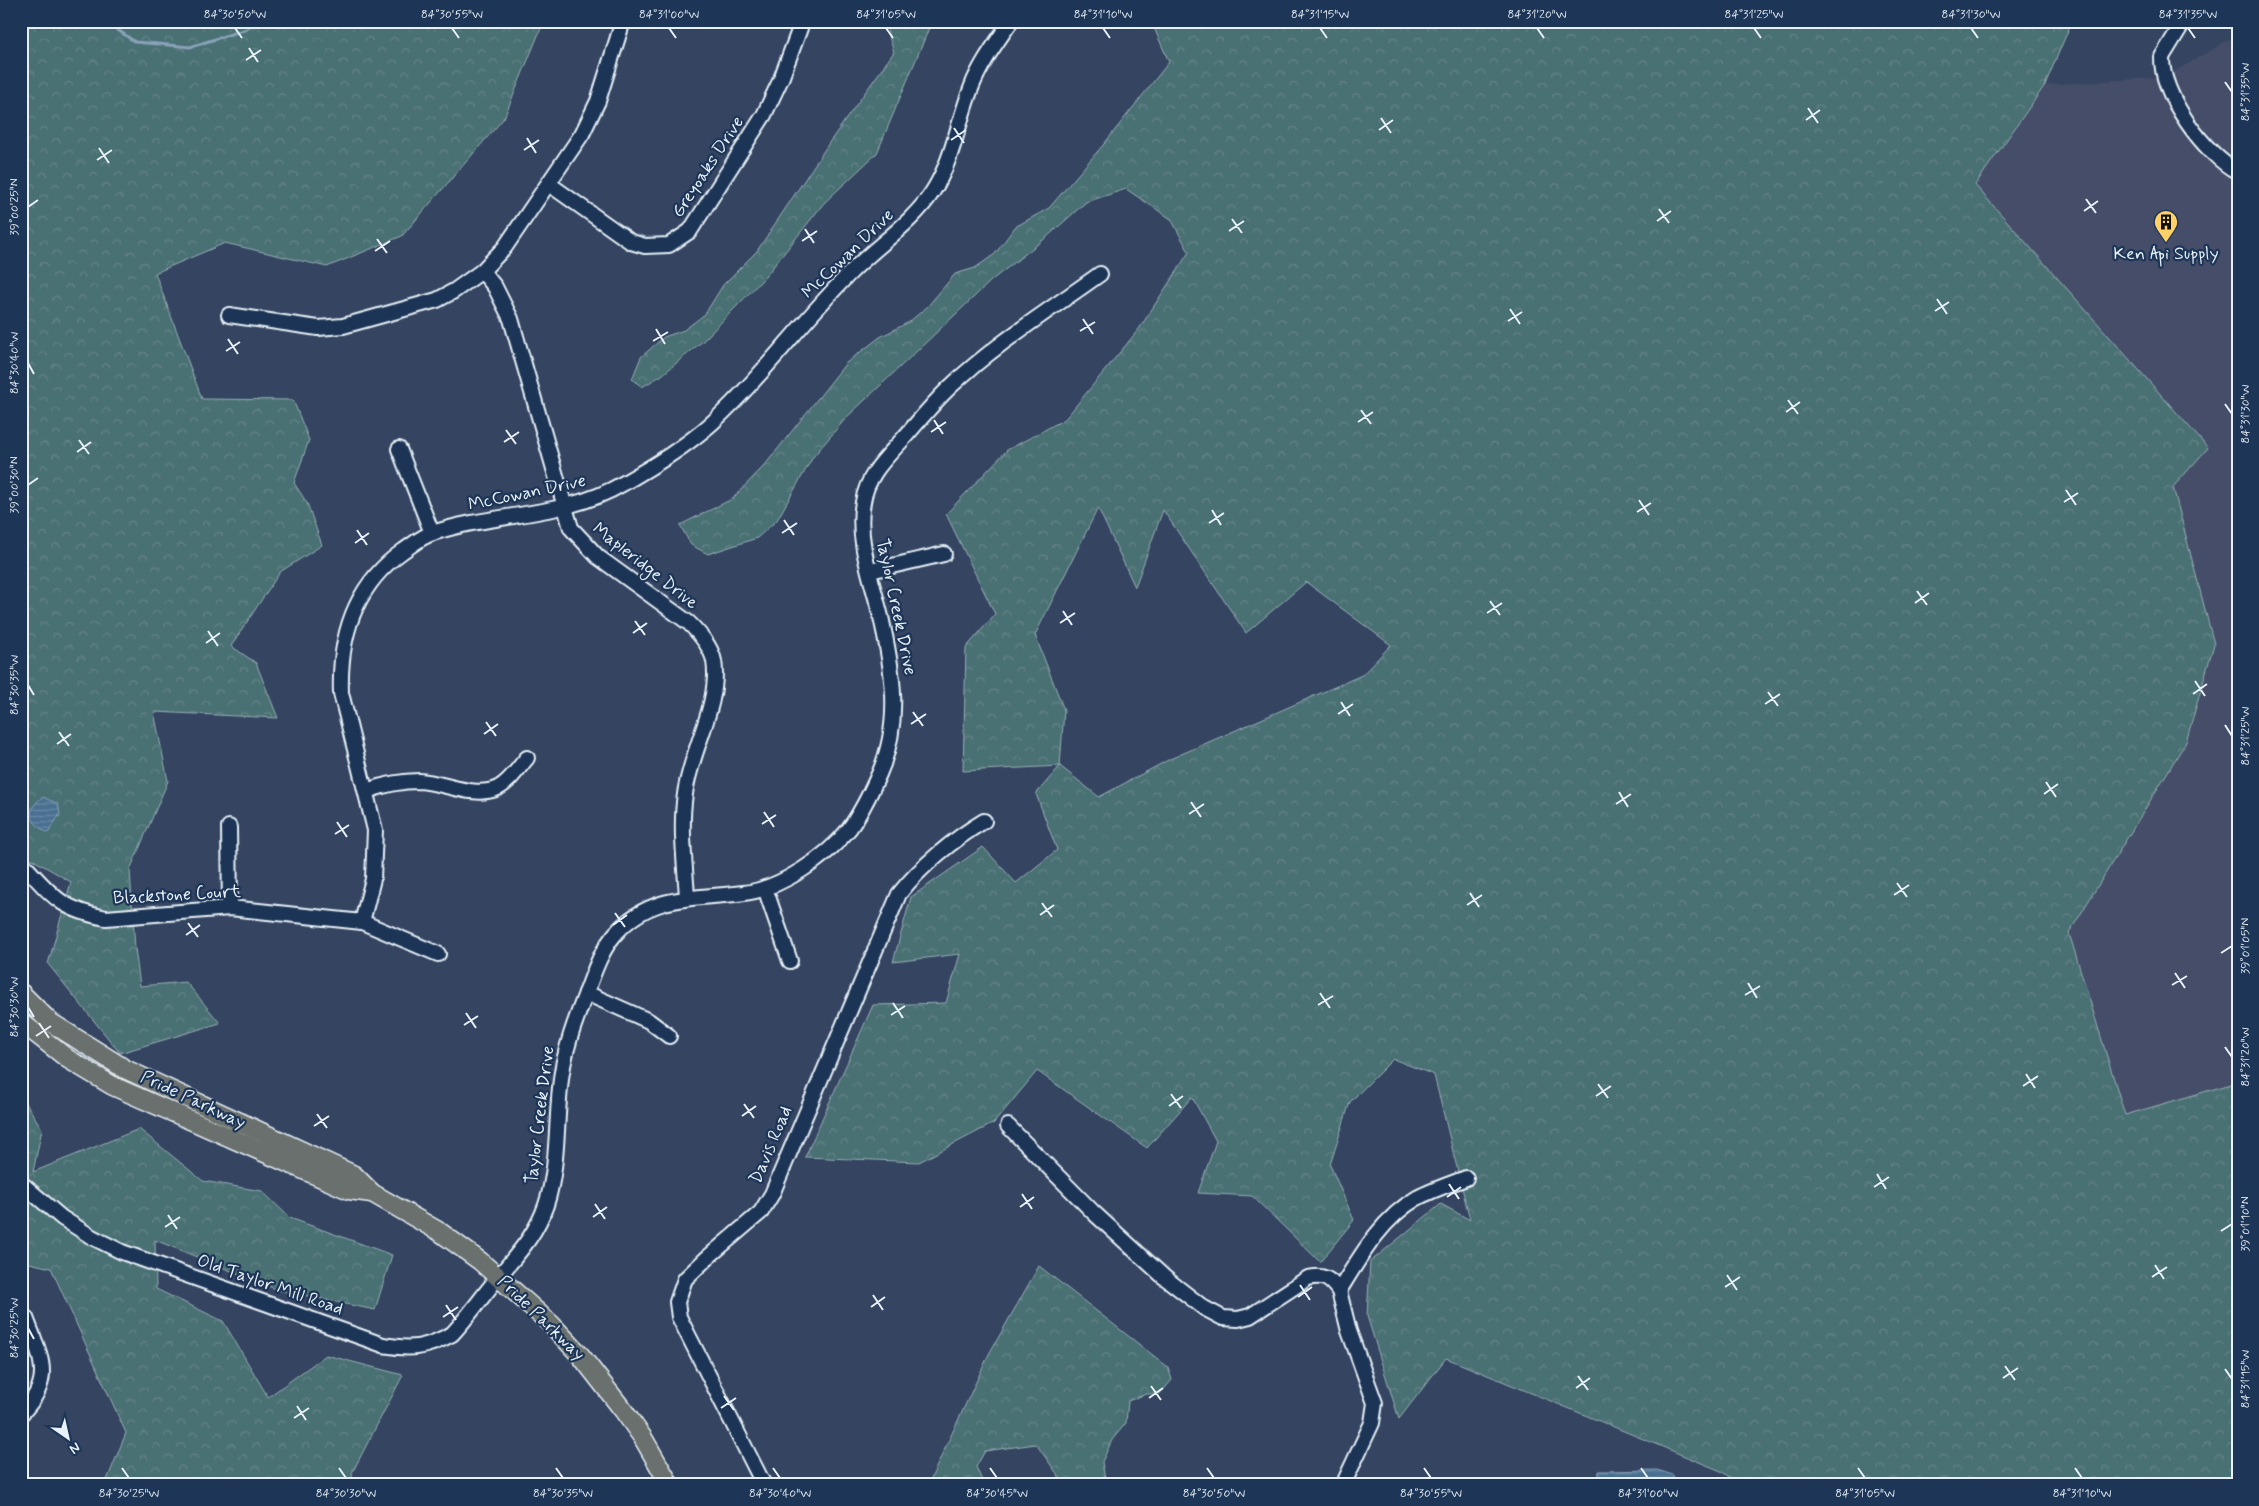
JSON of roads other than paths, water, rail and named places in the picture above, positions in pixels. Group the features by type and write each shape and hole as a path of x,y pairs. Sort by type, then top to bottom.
{"main road":[{"name":"Pride Parkway","path":"21,994 50,1022 125,1069 354,1175 372,1193 440,1232 499,1276 551,1324 601,1380 643,1438 670,1485"},
{"name":"Pride Parkway","path":"21,1022 68,1059 113,1086 349,1190 372,1193"}],"street":[{"path":"229,315 318,328 342,326 437,300 468,283 482,272 505,247 549,184 591,118 623,21"},
{"name":"McCowan Drive","path":"362,922 373,879 375,855 374,830 341,693 340,671 345,635 359,598 371,581 394,558 432,533 563,507 592,499 617,488 672,454 702,432 728,407 850,273 920,210 943,172 972,84 1011,21"},
{"path":"2184,21 2162,58 2165,77 2189,127 2213,155 2238,172"},
{"name":"Greyoaks Drive","path":"549,184 631,242 645,246 664,246 675,243 695,224 764,115 776,92 800,28"},
{"name":"Mapleridge Drive","path":"482,272 495,286 511,319 563,507 571,528 586,546 689,623 698,632 714,659 712,693 690,771 682,815 687,897"},
{"name":"Taylor Creek Drive","path":"499,1276 532,1237 546,1204 554,1161 562,1066 574,1019 603,951 618,930 632,917 651,906 687,897 747,893 784,880 810,864 847,832 879,773 889,746 894,692 890,657 860,521 863,498 871,477 884,459 949,388 980,361 1100,274"},
{"path":"400,449 432,533"},
{"path":"870,571 944,554"},
{"path":"366,791 401,782 419,781 484,792 500,787 527,758"},
{"name":"Davis Road","path":"764,1485 679,1317 677,1302 685,1280 707,1258 761,1212 772,1194 899,894 942,851 962,834 984,820"},
{"path":"229,827 230,908"},
{"name":"Blackstone Court","path":"21,862 57,901 86,914 106,918 230,908 362,922 438,954"},
{"path":"765,888 790,961"},
{"path":"586,993 649,1021 669,1036"},
{"path":"1008,1126 1094,1213 1164,1277 1210,1311 1224,1318 1238,1319 1250,1316 1308,1278 1326,1277 1339,1291 1349,1331 1375,1403 1372,1424 1343,1485"},
{"path":"1339,1291 1363,1252 1396,1213 1426,1194 1466,1178"},
{"name":"Old Taylor Mill Road","path":"21,1184 62,1218 92,1237 122,1252 243,1297 383,1345 419,1348 435,1344 452,1334 499,1276"},
{"path":"21,1414 30,1405 43,1381 38,1351 26,1318"}],"waterway":[{"path":"21,26 25,21"},
{"path":"105,21 135,42 190,47 247,29 254,21"}],"place":[{"name":"Ken Api Supply","path":"2166,243"}]}
